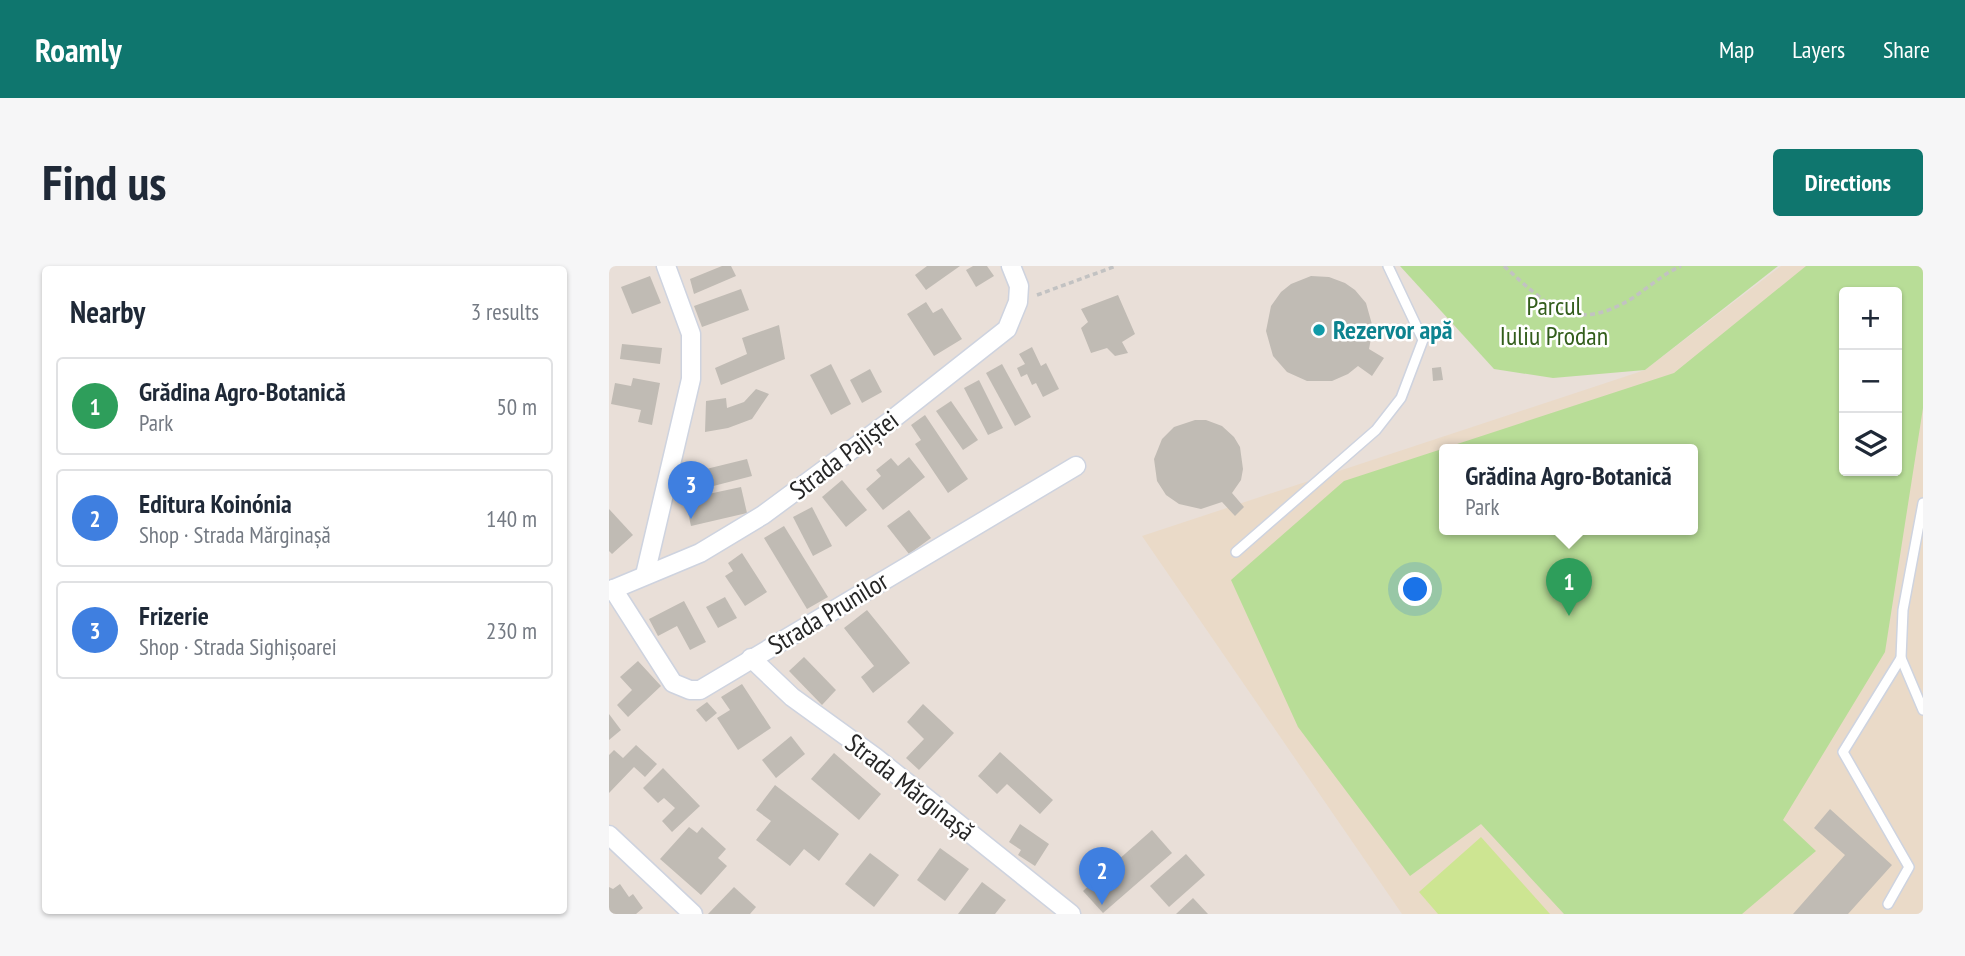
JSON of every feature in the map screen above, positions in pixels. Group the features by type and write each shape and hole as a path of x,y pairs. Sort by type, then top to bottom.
{"street":[{"path":"645,575 691,379 691,334 666,266"},
{"path":"1011,266 1019,286 1019,302"},
{"name":"Strada Pajiștei","path":"611,590 700,553 763,515 889,422 1007,329 1019,302"},
{"name":"Strada Prunilor","path":"611,590 673,683 699,691 1076,466"},
{"name":"Strada Mărginașă","path":"751,658 792,696 875,757 1070,914"},
{"path":"609,835 693,914"}],"lane":[{"path":"1236,552 1376,430 1401,398 1423,340 1388,266"},
{"path":"1923,503 1903,610 1901,657 1923,710"},
{"path":"1888,904 1909,867 1843,752 1901,657"}],"path":[{"path":"1019,302 1116,266"},
{"path":"1504,266 1536,295 1558,310 1579,316 1608,312 1681,266"}],"shaded area":[{"path":"1781,266 1923,266 1923,914 1402,914 1142,536 1645,370"}],"green space":[{"name":"Parcul Iuliu Prodan","path":"1400,266 1778,266 1645,370 1553,378 1494,369"},
{"path":"1806,266 1923,266 1923,408 1885,652 1783,820 1816,851 1742,914 1564,914 1481,824 1410,876 1298,727 1231,580 1344,481 1439,450 1439,535 1698,535 1698,444 1457,444 1674,373"},
{"path":"1481,837 1550,914 1438,914 1419,892"}],"building":[{"path":"722,266 731,266 736,276 694,294 690,279"},
{"path":"927,266 960,266 926,290 915,275"},
{"path":"973,266 987,266 994,276 976,287 966,270"},
{"path":"650,276 661,303 632,314 621,287"},
{"name":"Rezervor apă","path":"1311,276 1329,277 1345,283 1366,303 1373,328 1369,349 1384,358 1372,376 1358,366 1332,381 1307,381 1287,372 1273,356 1266,331 1271,306 1291,284"},
{"path":"741,289 749,310 702,327 694,306"},
{"path":"1118,295 1135,334 1122,342 1128,353 1115,356 1107,348 1091,353 1081,328 1088,322 1081,309"},
{"path":"926,302 933,313 942,308 962,339 934,356 907,314"},
{"path":"779,325 785,359 721,385 715,368 747,354 742,338"},
{"path":"622,344 662,348 660,364 620,359"},
{"path":"1032,347 1041,366 1046,363 1059,389 1043,397 1036,383 1032,385 1027,374 1021,377 1017,368 1025,364 1019,354"},
{"path":"831,364 851,404 831,415 810,375"},
{"path":"1002,364 1031,417 1015,426 986,373"},
{"path":"1441,367 1443,380 1433,381 1432,368"},
{"path":"870,369 882,392 862,403 850,380"},
{"path":"633,378 660,383 652,425 638,422 641,410 611,404 615,383 631,386"},
{"path":"979,380 1003,428 988,435 964,388"},
{"path":"756,389 769,394 752,419 728,428 705,432 706,401 726,398 727,408 744,402"},
{"path":"951,401 978,440 963,450 936,411"},
{"path":"925,415 968,479 948,493 915,444 921,440 911,425"},
{"path":"1195,420 1206,420 1222,426 1240,447 1243,469 1241,480 1232,493 1244,507 1235,516 1222,502 1201,509 1179,504 1166,495 1157,481 1154,459 1162,439 1174,427"},
{"path":"909,457 925,477 883,510 866,489 881,476 876,470 891,458 898,466"},
{"path":"747,459 752,476 698,490 694,472"},
{"path":"842,480 867,510 846,527 822,497"},
{"path":"741,487 747,513 691,526 685,499"},
{"path":"812,507 832,546 813,556 793,517"},
{"path":"609,509 633,535 612,554 609,551"},
{"path":"909,510 931,538 909,554 887,526"},
{"path":"784,526 828,597 807,609 764,538"},
{"path":"742,553 767,592 745,606 725,576 733,571 728,563"},
{"path":"725,597 737,618 718,628 706,607"},
{"path":"684,601 706,642 690,650 677,626 658,636 649,619"},
{"path":"867,610 910,663 873,693 861,677 874,666 844,628"},
{"path":"804,657 836,690 822,705 789,671"},
{"path":"638,661 661,686 628,717 617,705 632,690 620,677"},
{"path":"742,684 771,728 738,750 717,718 730,710 721,697"},
{"path":"707,702 717,713 706,722 696,710"},
{"path":"923,704 954,733 919,770 906,758 924,739 907,722"},
{"path":"609,714 621,730 609,740"},
{"path":"791,736 805,754 776,778 762,760"},
{"path":"636,745 657,764 645,777 634,767 609,793 609,755 614,750 623,758"},
{"path":"1000,752 1053,800 1040,814 1007,784 997,794 978,776"},
{"path":"834,753 881,794 859,820 811,779"},
{"path":"663,768 700,806 672,832 662,821 675,808 664,798 658,803 643,788"},
{"path":"775,785 839,834 819,861 804,849 790,866 756,840 771,821 756,810"},
{"path":"1830,809 1892,865 1848,914 1793,914 1845,855 1814,828"},
{"path":"1020,824 1049,844 1035,866 1018,855 1021,850 1009,842"},
{"path":"689,827 697,833 702,827 726,849 718,858 727,866 701,895 660,859"},
{"path":"1152,830 1172,853 1103,913 1083,891"},
{"path":"940,848 969,869 945,901 917,880"},
{"path":"870,853 899,875 874,907 845,884"},
{"path":"1186,854 1205,875 1169,907 1150,886"},
{"path":"982,882 1006,900 995,914 958,914"},
{"path":"620,884 629,897 633,894 643,908 636,914 609,914 609,887 613,889"},
{"path":"734,887 756,907 750,914 708,914"},
{"path":"1193,898 1208,914 1176,914"}],"place":[{"name":"Rezervor apă","path":"1319,330"},
{"name":"Frizerie","path":"691,519"},
{"name":"Grădina Agro-Botanică","path":"1569,616"},
{"name":"Editura Koinónia","path":"1102,905"}]}
